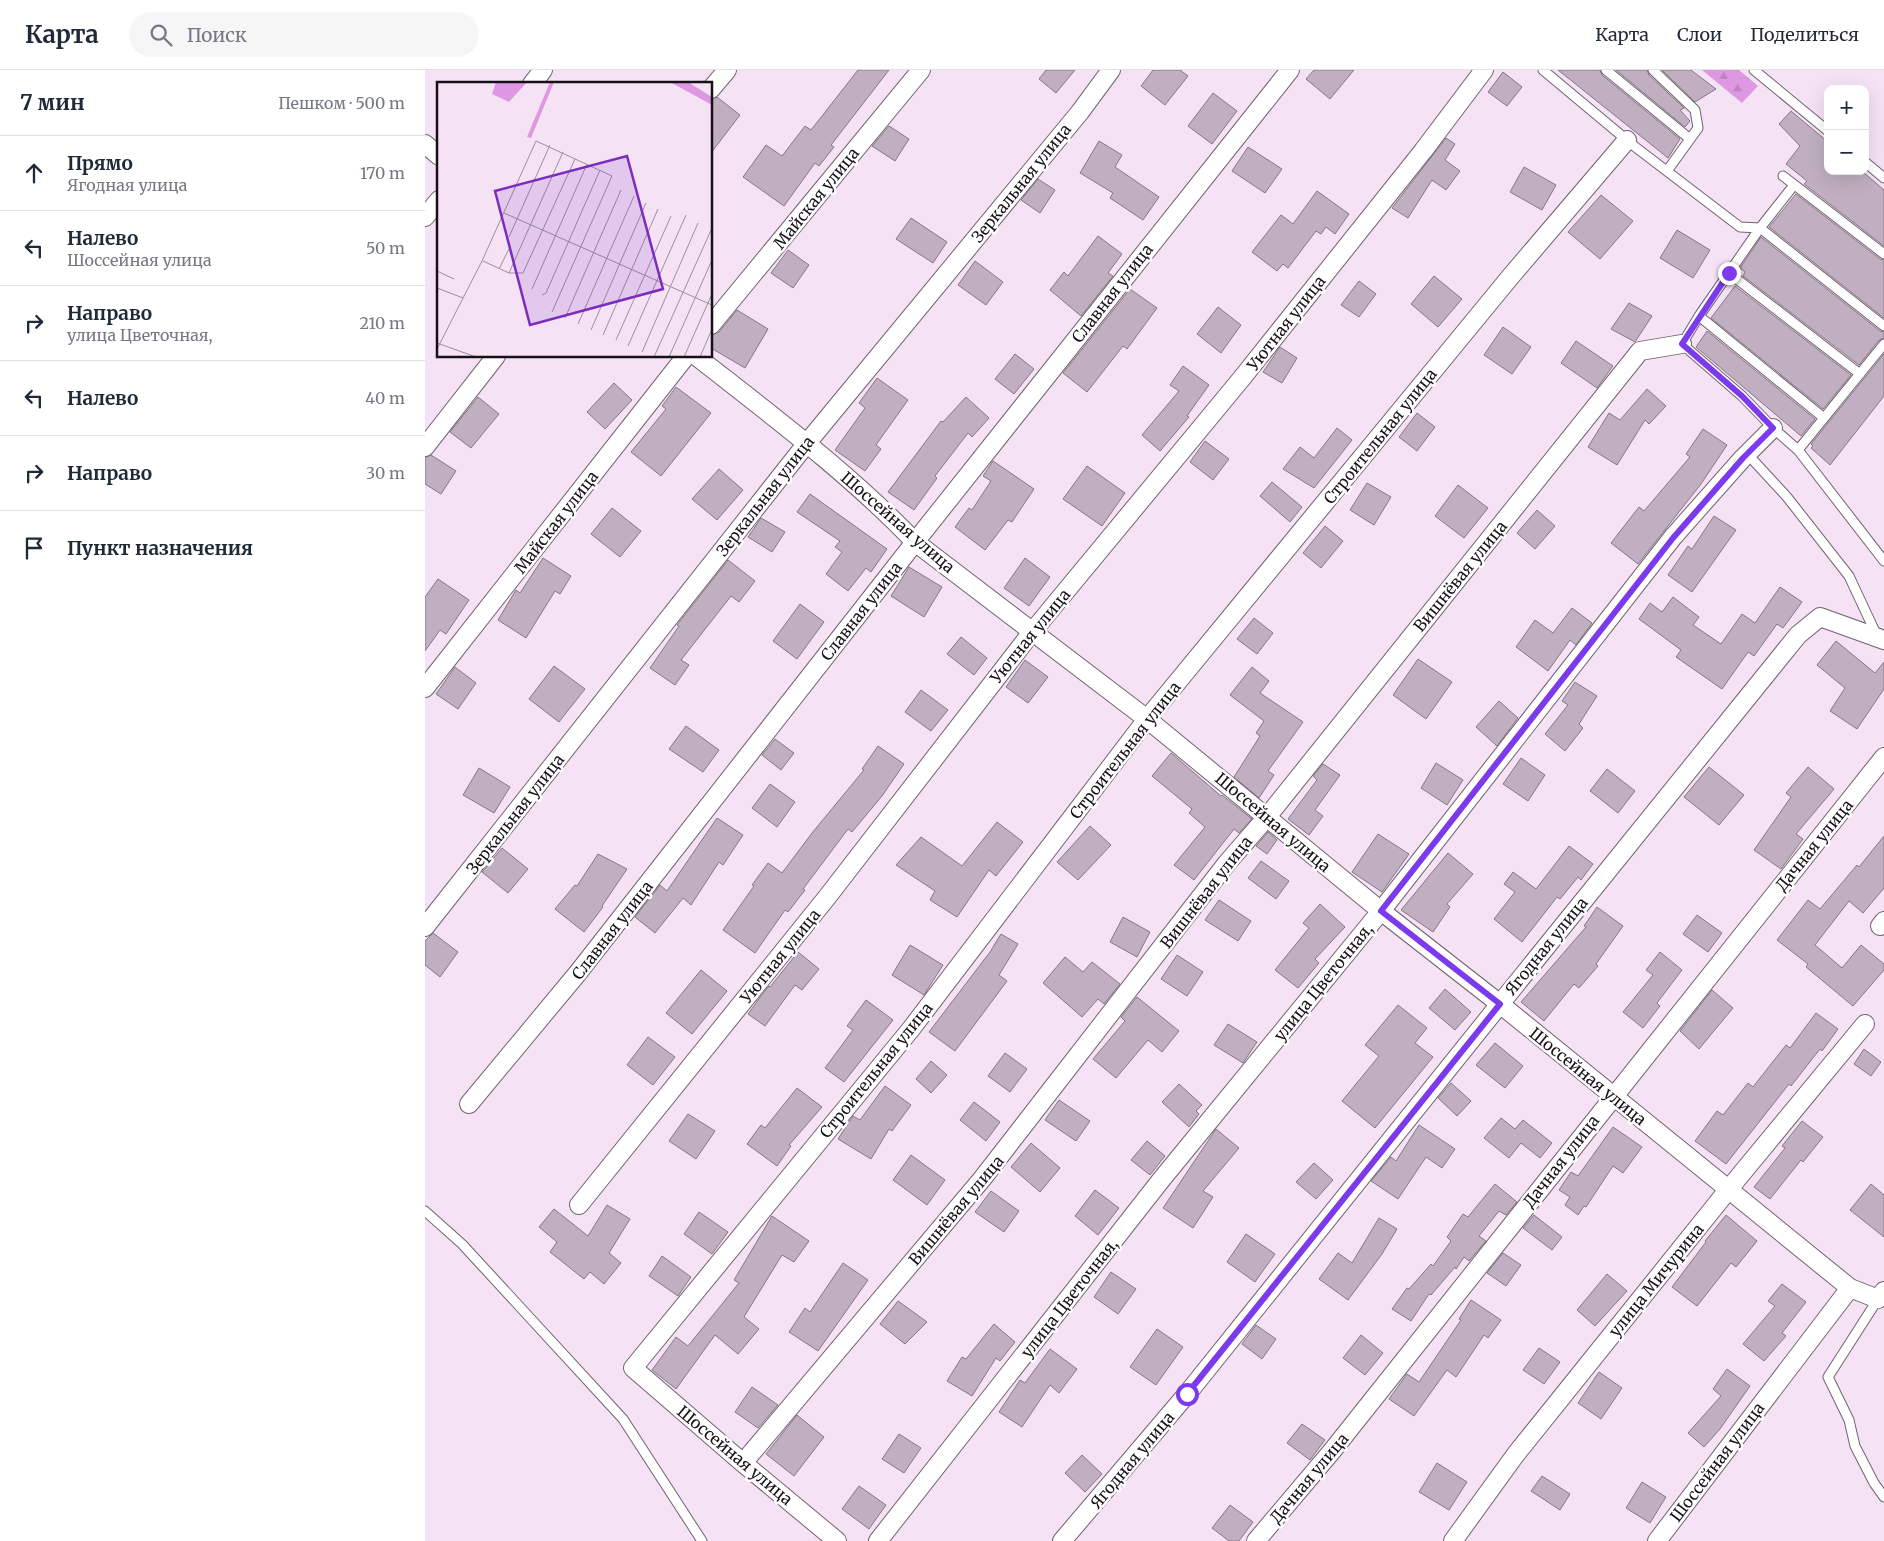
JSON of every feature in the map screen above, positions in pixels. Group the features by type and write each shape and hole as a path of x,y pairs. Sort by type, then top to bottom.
{"street":[{"path":"534,82 543,70"},
{"path":"713,87 727,70"},
{"name":"Майская улица","path":"713,323 921,70"},
{"name":"Зеркальная улица","path":"425,927 807,443 1074,119 1111,70"},
{"name":"Славная улица","path":"469,1104 577,974 915,542 1290,70"},
{"name":"Уютная улица","path":"579,1205 828,896 1032,632 1242,378 1423,151 1484,70"},
{"name":"Строительная улица","path":"633,1368 911,1028 1147,719 1511,276 1627,140"},
{"path":"425,144 437,154"},
{"path":"425,217 437,202"},
{"name":"Вишнёвая улица","path":"743,1463 983,1179 1227,863 1267,816 1640,351 1682,344"},
{"path":"425,446 495,358"},
{"name":"Майская улица","path":"425,688 684,358"},
{"name":"Шоссейная улица","path":"699,358 807,443 890,516 915,542 1147,719 1381,911 1500,1004 1850,1288 1881,1295"},
{"name":"улица Цветочная,","path":"878,1541 1167,1173 1381,911 1673,538 1743,458 1773,428"},
{"name":"Ягодная улица","path":"1062,1541 1187,1394 1798,635 1819,617 1881,639"},
{"name":"Дачная улица","path":"1256,1541 1332,1451 1613,1095 1884,757"},
{"name":"улица Мичурина","path":"1453,1541 1516,1454 1865,1024"},
{"name":"Шоссейная улица","path":"1657,1541 1850,1288"},
{"name":"Шоссейная улица","path":"633,1368 837,1541"}],"lane":[{"path":"1543,70 1627,140 1741,227 1759,228 1884,326"},
{"path":"1606,70 1690,139"},
{"path":"1653,70 1695,110 1698,128 1667,171"},
{"path":"1754,70 1827,130"},
{"path":"1869,165 1884,178"},
{"path":"1783,176 1884,254"},
{"path":"1794,185 1759,228 1682,344 1742,396 1773,428 1798,450 1884,561"},
{"path":"1729,273 1860,374"},
{"path":"1699,316 1824,418"},
{"path":"1798,450 1884,344"},
{"path":"1743,458 1751,459 1787,497 1849,576 1881,639"},
{"path":"425,1211 462,1244 623,1419 703,1541"},
{"path":"1881,1295 1828,1376 1849,1420 1855,1446 1874,1484 1884,1497"}],"green space":[{"path":"1702,70 1739,70 1758,86 1742,103"}],"building":[{"path":"858,70 889,70 831,145 834,147 819,166 815,163 784,206 743,177 766,145 782,156 805,126 811,130"},
{"path":"1046,70 1075,70 1056,93 1039,79"},
{"path":"1153,70 1180,70 1188,76 1165,105 1141,86"},
{"path":"1314,70 1354,70 1330,99 1306,79"},
{"path":"1558,70 1600,70 1602,75 1680,139 1668,158"},
{"path":"1616,70 1647,70 1649,75 1684,108 1680,110 1690,121 1685,127"},
{"path":"1662,70 1691,70 1716,89 1695,102"},
{"path":"1503,72 1522,87 1507,106 1488,92"},
{"path":"1213,93 1237,111 1212,144 1188,126"},
{"path":"717,97 740,115 713,150 713,98"},
{"path":"1791,111 1824,139 1824,175 1867,175 1884,190 1884,246 1804,184 1807,181 1786,164 1800,146 1779,124"},
{"path":"889,126 909,139 895,161 872,146"},
{"path":"1446,138 1455,144 1445,160 1460,171 1446,190 1432,180 1408,218 1392,208"},
{"path":"1099,141 1122,155 1115,167 1159,197 1143,220 1110,198 1113,193 1080,173"},
{"path":"1248,147 1282,169 1265,193 1232,171"},
{"path":"1524,167 1556,185 1542,210 1510,192"},
{"path":"1038,179 1055,190 1040,213 1021,200"},
{"path":"1317,191 1349,214 1335,234 1326,227 1321,234 1316,231 1288,268 1283,264 1277,271 1252,252 1281,215 1293,224"},
{"path":"1796,194 1880,259 1884,260 1884,318 1769,227"},
{"path":"1601,195 1633,221 1600,259 1568,232"},
{"path":"911,218 947,242 933,263 896,239"},
{"path":"1677,230 1710,250 1693,278 1660,258"},
{"path":"1098,236 1122,254 1108,273 1113,276 1081,316 1050,290 1064,272 1068,276"},
{"path":"1761,237 1880,331 1884,332 1884,338 1879,340 1859,365 1743,276 1745,272 1740,268"},
{"path":"788,250 809,265 793,288 771,273"},
{"path":"975,261 1003,282 986,305 958,285"},
{"path":"1434,276 1462,299 1438,327 1411,304"},
{"path":"1359,281 1376,294 1359,317 1341,305"},
{"path":"1735,286 1851,375 1823,409 1711,318"},
{"path":"1130,289 1157,308 1127,349 1123,346 1087,392 1063,373"},
{"path":"1629,303 1652,316 1635,342 1611,329"},
{"path":"1218,307 1241,325 1221,353 1197,334"},
{"path":"737,310 768,329 745,368 713,349 713,334 719,332"},
{"path":"1503,327 1531,347 1512,374 1484,355"},
{"path":"1707,331 1815,419 1801,436 1696,347"},
{"path":"1576,341 1613,366 1597,388 1561,363"},
{"path":"1280,347 1297,358 1282,383 1263,372"},
{"path":"1015,354 1034,369 1014,394 995,379"},
{"path":"1884,354 1884,396 1830,465 1811,448 1813,446 1811,444"},
{"path":"1183,366 1209,385 1187,416 1189,417 1160,451 1142,435 1179,391 1170,385"},
{"path":"877,378 908,400 876,445 881,449 865,471 835,450 865,408 859,403"},
{"path":"614,383 632,400 605,429 587,412"},
{"path":"676,387 711,413 661,476 631,452 666,409 662,406"},
{"path":"1647,389 1666,406 1649,424 1645,420 1617,465 1588,447 1609,413 1620,420"},
{"path":"478,397 499,414 471,448 450,432"},
{"path":"966,397 989,418 972,437 968,433 935,476 937,478 914,510 888,492 941,421 943,422"},
{"path":"1417,413 1435,427 1417,451 1399,437"},
{"path":"1337,428 1352,440 1314,488 1283,469 1300,447 1314,458"},
{"path":"1703,429 1727,445 1701,484 1638,564 1611,543 1639,507 1644,511 1690,457 1686,454"},
{"path":"1205,441 1229,459 1213,480 1190,462"},
{"path":"431,455 456,471 441,494 425,484 425,457"},
{"path":"993,461 1034,489 1012,522 1008,520 985,550 955,527 969,508 972,510 991,481 983,476"},
{"path":"1087,466 1125,493 1102,526 1063,499"},
{"path":"719,469 743,490 717,520 692,499"},
{"path":"1272,482 1302,507 1290,522 1260,496"},
{"path":"1367,483 1391,497 1374,525 1350,510"},
{"path":"1458,485 1488,508 1464,538 1435,516"},
{"path":"810,494 887,549 871,572 866,568 848,591 826,574 842,552 835,547 840,541 797,512"},
{"path":"612,508 641,531 620,557 591,534"},
{"path":"1537,510 1555,526 1535,549 1517,533"},
{"path":"1714,516 1736,530 1692,592 1668,575 1688,546 1692,549"},
{"path":"761,518 785,532 772,552 748,537"},
{"path":"1325,526 1343,541 1321,568 1303,553"},
{"path":"543,558 571,576 560,594 555,591 526,638 498,620 516,590 520,593"},
{"path":"1025,558 1050,577 1029,606 1004,588"},
{"path":"728,560 755,581 739,602 731,596 681,660 689,665 675,685 650,668 679,626 677,625"},
{"path":"909,567 942,587 924,617 891,596"},
{"path":"438,579 469,600 446,634 440,630 425,651 425,597"},
{"path":"1780,587 1802,602 1783,628 1777,624 1754,656 1748,652 1722,689 1676,657 1681,650 1639,619 1650,603 1662,612 1673,597 1699,617 1693,625 1721,644 1742,614 1755,623"},
{"path":"800,604 824,622 797,659 773,641"},
{"path":"1572,608 1592,623 1576,645 1570,640 1548,671 1516,647 1535,620 1553,633"},
{"path":"1254,618 1273,633 1257,654 1237,639"},
{"path":"961,637 987,658 974,675 947,654"},
{"path":"1836,641 1875,673 1884,662 1884,689 1857,729 1830,711 1845,688 1817,665"},
{"path":"1418,659 1452,682 1426,719 1393,695"},
{"path":"1025,660 1048,677 1028,703 1006,687"},
{"path":"554,666 585,689 559,722 529,699"},
{"path":"455,667 476,683 458,709 436,694"},
{"path":"1252,667 1269,681 1260,693 1303,722 1268,771 1274,775 1259,798 1234,777 1260,736 1256,733 1264,721 1230,695"},
{"path":"1575,682 1597,696 1579,724 1583,728 1565,751 1545,734 1568,705 1562,701"},
{"path":"921,690 948,710 931,731 905,712"},
{"path":"1499,701 1518,718 1497,746 1476,727"},
{"path":"686,726 719,750 703,772 669,749"},
{"path":"775,739 794,753 781,770 762,755"},
{"path":"878,746 904,764 882,796 852,832 848,829 803,889 805,890 788,912 785,910 755,953 723,930 768,863 782,873 864,770 862,769"},
{"path":"1171,753 1221,796 1252,819 1239,833 1234,829 1194,880 1174,865 1205,827 1189,813 1192,809 1152,776"},
{"path":"1521,758 1545,775 1528,801 1503,784"},
{"path":"1436,763 1463,780 1447,805 1421,788"},
{"path":"1323,764 1340,775 1315,810 1323,816 1309,835 1288,819 1317,780 1313,776"},
{"path":"1709,767 1744,795 1719,825 1684,797"},
{"path":"1808,767 1834,789 1796,834 1803,839 1781,869 1754,850 1791,797 1786,793"},
{"path":"479,768 510,787 494,813 463,795"},
{"path":"1607,769 1635,791 1618,813 1590,791"},
{"path":"770,784 795,802 777,827 752,808"},
{"path":"717,818 743,835 723,865 719,862 691,905 683,898 655,933 635,917 660,885 667,891"},
{"path":"997,822 1023,842 996,876 989,870 957,917 930,900 935,891 896,865 921,837 962,866"},
{"path":"1090,826 1111,845 1078,880 1057,862"},
{"path":"1268,832 1277,840 1267,854 1256,846"},
{"path":"1378,834 1409,854 1382,892 1352,872"},
{"path":"1884,836 1884,888 1863,913 1849,901 1815,945 1842,968 1861,945 1884,964 1884,970 1853,1006 1806,967 1808,964 1777,940 1808,900 1820,909 1857,865 1859,867"},
{"path":"1569,846 1593,864 1581,880 1578,877 1560,899 1557,897 1522,942 1494,919 1515,892 1504,884 1513,872 1536,889"},
{"path":"502,848 528,869 508,893 482,872"},
{"path":"1448,853 1473,874 1447,904 1450,907 1433,932 1401,910"},
{"path":"598,854 627,869 603,907 584,932 555,909 575,885 577,886"},
{"path":"1261,861 1289,881 1276,899 1248,878"},
{"path":"1219,900 1251,921 1238,941 1205,920"},
{"path":"1320,904 1345,927 1315,959 1319,963 1298,988 1275,970 1309,928 1303,923"},
{"path":"1597,907 1623,926 1596,964 1598,966 1579,988 1574,984 1544,1021 1521,1002 1586,927 1584,926"},
{"path":"1697,915 1722,933 1708,952 1683,934"},
{"path":"1123,917 1150,932 1137,957 1110,942"},
{"path":"433,933 458,952 440,977 425,965 425,941"},
{"path":"1001,934 1018,944 999,975 1007,981 955,1051 929,1032 990,952"},
{"path":"910,945 943,965 924,995 892,975"},
{"path":"798,952 819,969 802,990 795,985 765,1026 748,1014"},
{"path":"1660,952 1682,970 1657,1003 1660,1006 1643,1028 1623,1012 1653,975 1646,970"},
{"path":"1177,955 1203,972 1187,996 1161,979"},
{"path":"1065,957 1083,972 1092,962 1120,984 1104,1004 1098,999 1082,1017 1043,983"},
{"path":"701,970 727,991 692,1034 666,1013"},
{"path":"1445,989 1471,1012 1455,1030 1429,1008"},
{"path":"1712,990 1733,1008 1699,1049 1680,1031"},
{"path":"1137,997 1179,1031 1162,1052 1148,1040 1116,1078 1093,1059 1125,1021 1121,1017"},
{"path":"866,1000 893,1020 844,1082 825,1068 853,1030 847,1026"},
{"path":"1398,1005 1427,1028 1415,1043 1433,1057 1375,1128 1342,1101 1379,1056 1365,1045"},
{"path":"1816,1013 1838,1029 1822,1051 1820,1049 1791,1086 1789,1084 1726,1164 1695,1141 1717,1111 1723,1115 1748,1083 1753,1087 1786,1045 1790,1048"},
{"path":"1228,1024 1257,1042 1243,1063 1214,1045"},
{"path":"648,1037 675,1057 653,1085 627,1065"},
{"path":"1495,1043 1523,1066 1505,1088 1476,1065"},
{"path":"1864,1049 1881,1062 1871,1076 1854,1064"},
{"path":"1005,1053 1027,1069 1010,1092 988,1076"},
{"path":"931,1061 947,1075 931,1093 916,1079"},
{"path":"1451,1083 1471,1101 1457,1116 1438,1098"},
{"path":"1179,1084 1202,1105 1196,1111 1199,1114 1189,1127 1162,1102"},
{"path":"885,1086 911,1105 892,1131 889,1129 871,1159 838,1139 853,1116 860,1120"},
{"path":"797,1088 822,1107 789,1145 791,1146 777,1166 747,1144 761,1125 765,1128"},
{"path":"1059,1100 1090,1121 1076,1141 1045,1120"},
{"path":"974,1102 1000,1122 986,1141 960,1120"},
{"path":"688,1114 715,1131 696,1159 669,1141"},
{"path":"1501,1118 1515,1129 1523,1120 1552,1143 1540,1158 1521,1143 1509,1158 1484,1138"},
{"path":"1802,1121 1823,1137 1803,1162 1801,1160 1770,1199 1754,1187 1785,1148 1782,1146"},
{"path":"1419,1125 1455,1149 1442,1168 1426,1157 1398,1199 1371,1181 1391,1157 1396,1161"},
{"path":"1613,1127 1642,1147 1623,1173 1613,1166 1586,1207 1584,1206 1578,1215 1565,1205 1570,1197 1559,1190 1571,1172 1578,1176"},
{"path":"1216,1129 1239,1148 1203,1191 1213,1197 1193,1228 1163,1208"},
{"path":"1147,1141 1165,1156 1150,1175 1131,1160"},
{"path":"1031,1143 1060,1168 1040,1192 1011,1167"},
{"path":"911,1155 945,1180 927,1205 893,1180"},
{"path":"1314,1163 1333,1180 1316,1199 1296,1182"},
{"path":"1495,1184 1517,1202 1506,1215 1499,1211 1479,1236 1486,1241 1469,1261 1464,1257 1456,1269 1455,1267 1431,1295 1429,1294 1411,1321 1392,1309 1407,1288 1409,1289 1431,1264 1433,1266 1451,1241 1447,1237 1463,1214 1468,1217"},
{"path":"1871,1184 1884,1195 1884,1237 1850,1210"},
{"path":"1095,1190 1119,1208 1098,1235 1075,1216"},
{"path":"991,1191 1019,1211 1004,1232 975,1212"},
{"path":"607,1205 630,1219 609,1253 621,1263 604,1284 590,1272 584,1279 550,1252 557,1242 539,1227 554,1209 588,1236"},
{"path":"699,1212 728,1232 712,1254 684,1234"},
{"path":"1534,1215 1562,1237 1552,1250 1523,1228"},
{"path":"1726,1215 1757,1241 1736,1267 1731,1263 1697,1306 1672,1287"},
{"path":"772,1216 809,1241 794,1262 782,1255 744,1317 759,1329 738,1354 715,1335 676,1389 652,1370 676,1337 688,1346 739,1283 734,1280"},
{"path":"1379,1218 1397,1229 1382,1254 1348,1300 1319,1279 1338,1253 1352,1263"},
{"path":"1246,1234 1275,1254 1255,1282 1227,1262"},
{"path":"1503,1253 1521,1265 1506,1286 1487,1273"},
{"path":"662,1256 691,1277 678,1296 649,1276"},
{"path":"843,1263 868,1280 818,1351 789,1332 805,1308 810,1312"},
{"path":"1111,1272 1136,1289 1118,1314 1094,1297"},
{"path":"1607,1274 1627,1291 1595,1326 1577,1310"},
{"path":"1782,1284 1806,1302 1782,1333 1786,1336 1764,1361 1743,1344 1775,1306 1768,1301"},
{"path":"1471,1300 1501,1320 1488,1338 1484,1335 1456,1377 1447,1370 1414,1416 1389,1399 1407,1374 1419,1382 1461,1320 1459,1319"},
{"path":"898,1301 927,1322 905,1344 880,1324"},
{"path":"994,1324 1015,1342 1000,1361 996,1358 972,1396 947,1381 962,1357 966,1359"},
{"path":"1256,1325 1276,1339 1262,1359 1242,1344"},
{"path":"1157,1329 1183,1347 1156,1385 1130,1367"},
{"path":"1361,1335 1383,1353 1365,1375 1343,1358"},
{"path":"1539,1348 1560,1362 1544,1384 1523,1370"},
{"path":"1050,1349 1077,1369 1059,1393 1050,1385 1022,1427 999,1412 1020,1380 1025,1383"},
{"path":"1727,1369 1750,1386 1720,1429 1704,1447 1688,1433 1721,1396 1713,1389"},
{"path":"1599,1372 1622,1388 1601,1419 1578,1403"},
{"path":"752,1387 778,1405 758,1428 735,1412"},
{"path":"797,1415 824,1437 794,1476 766,1454"},
{"path":"1302,1424 1325,1440 1310,1460 1287,1443"},
{"path":"899,1434 921,1448 904,1473 882,1459"},
{"path":"1082,1455 1102,1474 1085,1492 1065,1473"},
{"path":"1437,1463 1467,1482 1449,1510 1419,1492"},
{"path":"1542,1476 1570,1494 1560,1510 1531,1491"},
{"path":"1642,1482 1666,1497 1650,1523 1626,1508"},
{"path":"859,1486 886,1505 869,1529 842,1509"},
{"path":"1230,1505 1253,1522 1239,1541 1229,1541 1212,1528"}],"route":[{"path":"1187,1394 1500,1004 1381,911 1673,538 1743,458 1773,428 1742,396 1682,344 1729,273"}]}
